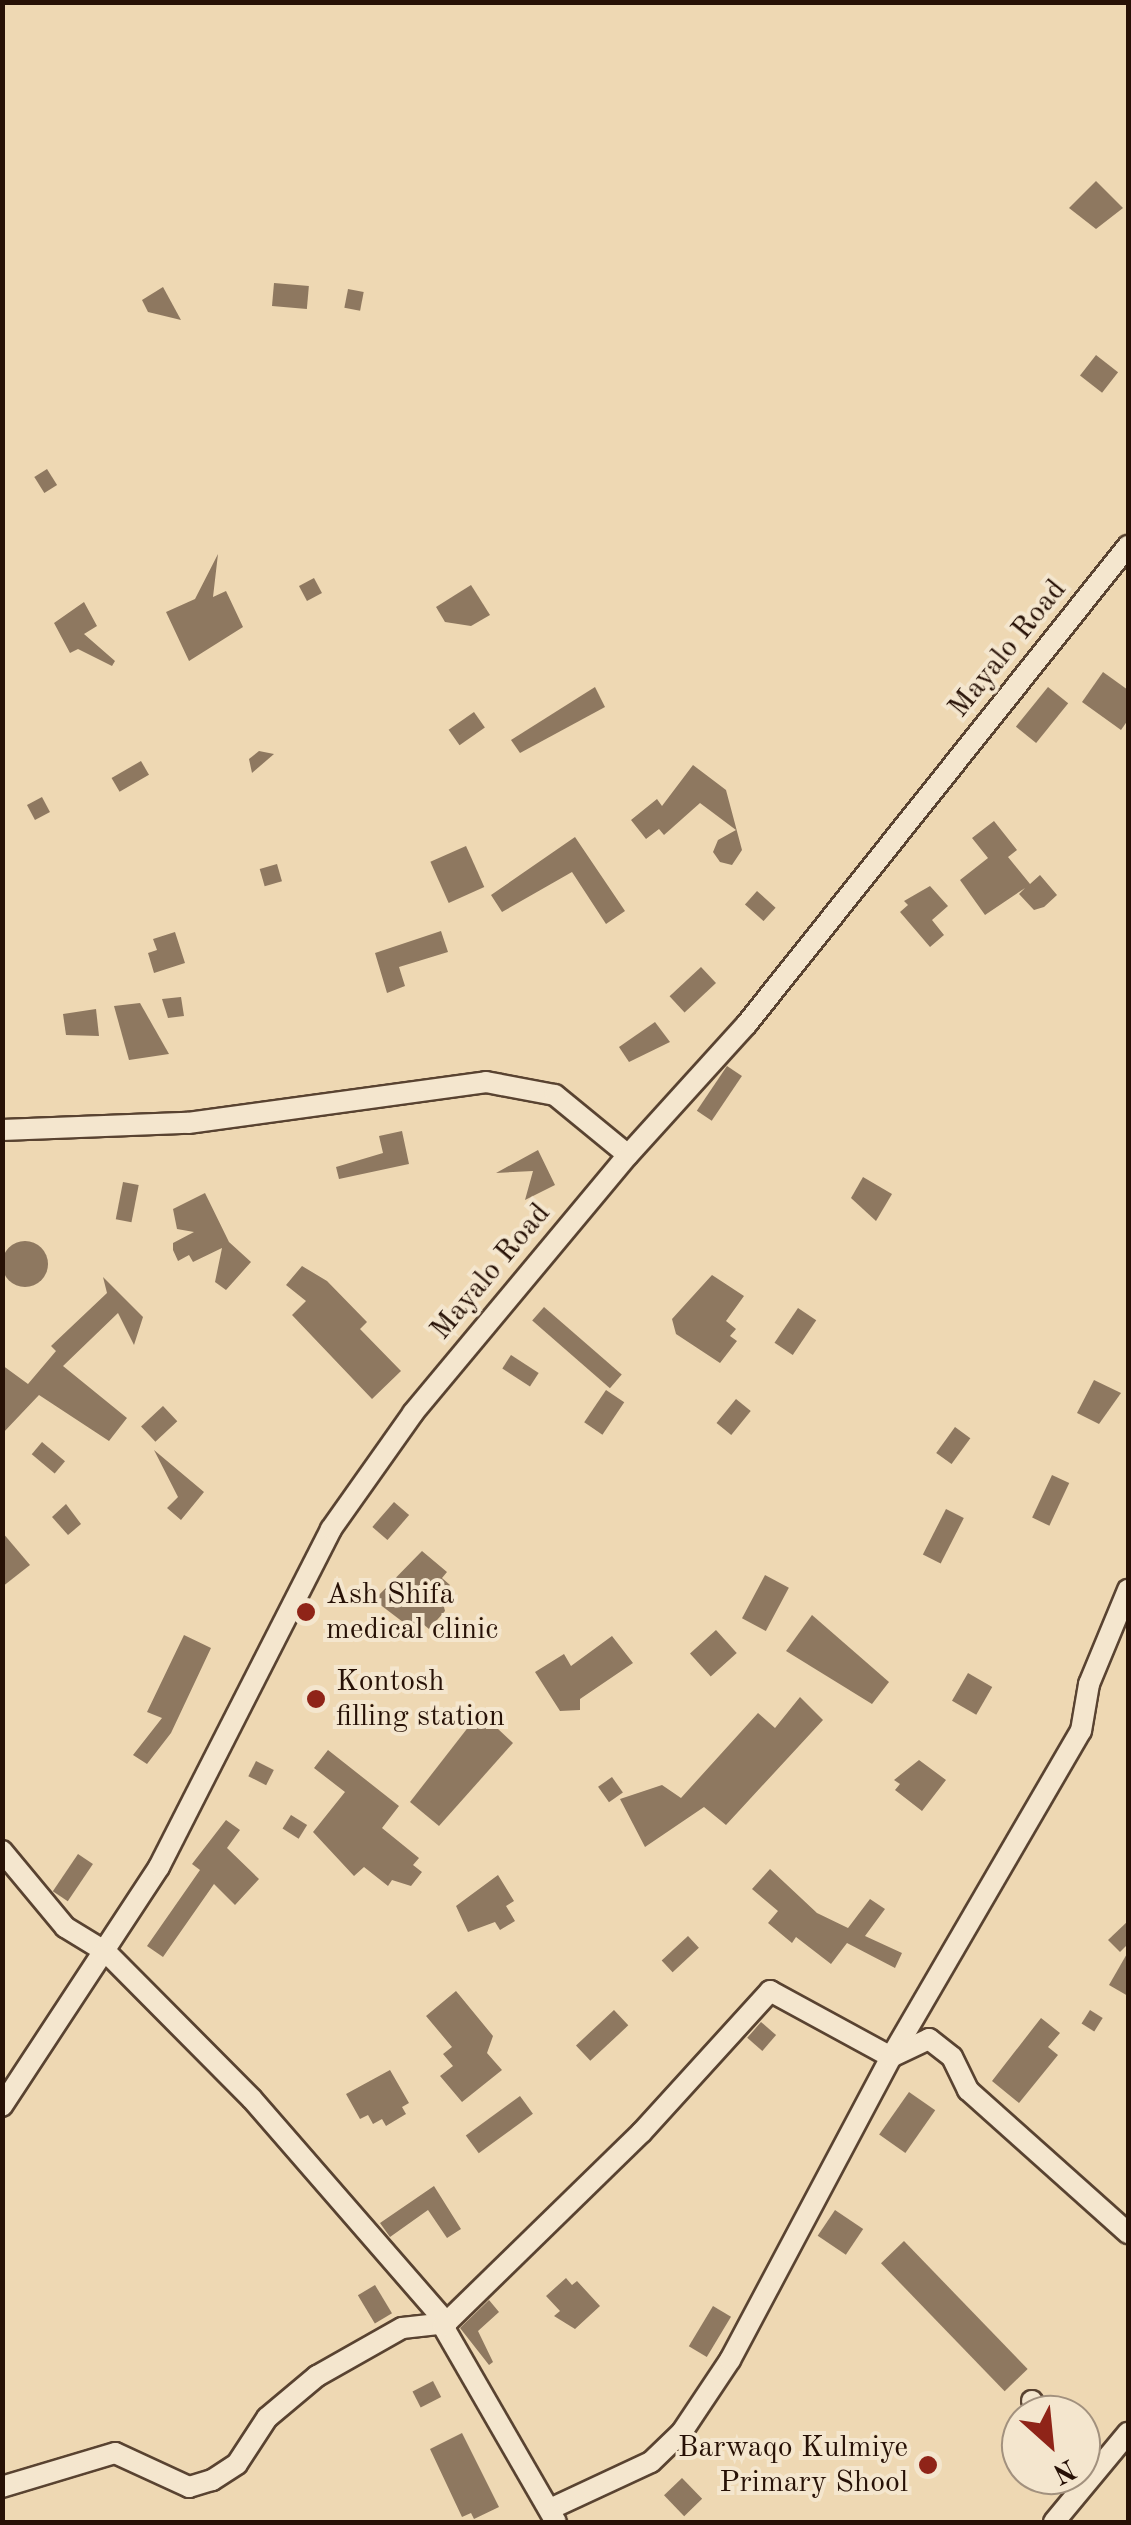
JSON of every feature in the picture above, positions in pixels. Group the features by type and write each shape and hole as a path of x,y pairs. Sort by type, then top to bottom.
{"street":[{"name":"Mayalo Road","path":"2,2106 159,1867 331,1529 413,1413 628,1155 746,1026 1128,546"},
{"path":"2,1130 188,1123 486,1082 555,1096 628,1155"},
{"path":"2,1850 65,1927 106,1952 317,2170 447,2323 553,2516 651,2462 682,2432 730,2360 890,2056 1082,1731 1089,1684 1128,1590"},
{"path":"2,2487 115,2453 189,2487 212,2480 238,2464 267,2418 318,2376 402,2328 447,2323 641,2133 770,1992 890,2056"},
{"path":"890,2056 929,2039 952,2057 968,2090 1128,2233"},
{"path":"1101,2459 1128,2433"},
{"path":"1054,2522 1070,2495"}],"building":[{"path":"1096,181 1123,208 1096,229 1069,208"},
{"path":"274,283 309,286 307,309 272,306"},
{"path":"163,287 181,320 148,312 142,300"},
{"path":"348,289 364,292 360,311 344,308"},
{"path":"1096,355 1118,372 1102,393 1080,375"},
{"path":"47,469 57,485 44,493 34,477"},
{"path":"218,554 213,597 226,591 243,627 189,661 166,612 195,599"},
{"path":"314,578 322,593 307,601 299,586"},
{"path":"471,585 490,615 471,626 445,622 436,607"},
{"path":"84,602 97,626 84,634 115,661 112,666 78,649 70,653 54,623"},
{"path":"1103,672 1128,690 1128,720 1121,730 1082,702"},
{"path":"595,687 605,707 520,753 511,740"},
{"path":"1048,687 1068,703 1036,743 1016,727"},
{"path":"474,712 485,728 460,745 449,730"},
{"path":"259,751 274,754 252,773 249,759"},
{"path":"141,761 149,775 120,792 112,778"},
{"path":"693,765 726,790 742,850 732,865 720,862 713,852 718,840 736,830 700,803 664,835 659,829 646,839 631,820 657,799 662,806"},
{"path":"42,797 50,812 35,820 27,805"},
{"path":"994,821 1017,850 1008,857 1030,884 1040,875 1057,895 1044,907 1034,910 1019,894 1025,888 985,915 960,880 988,858 972,838"},
{"path":"575,837 625,911 606,924 572,872 502,912 491,895"},
{"path":"466,846 484,887 449,903 430,862"},
{"path":"277,864 282,881 265,886 260,869"},
{"path":"930,886 948,906 932,920 944,935 930,947 900,912 908,905 904,901"},
{"path":"757,891 776,908 764,921 745,904"},
{"path":"441,931 448,952 399,967 405,986 387,993 375,953"},
{"path":"175,932 185,963 154,973 148,953 157,950 153,939"},
{"path":"701,967 716,983 685,1012 670,996"},
{"path":"181,997 184,1016 168,1018 162,999"},
{"path":"140,1003 169,1054 129,1060 114,1006"},
{"path":"96,1009 99,1036 66,1035 63,1014"},
{"path":"655,1022 670,1042 629,1062 619,1047"},
{"path":"727,1066 742,1076 712,1121 697,1111"},
{"path":"402,1131 409,1164 339,1179 336,1167 383,1153 379,1136"},
{"path":"538,1150 555,1185 525,1200 533,1171 496,1173"},
{"path":"863,1177 892,1194 876,1221 851,1198"},
{"path":"123,1182 139,1185 131,1222 116,1219"},
{"path":"205,1193 229,1242 251,1262 226,1290 215,1282 222,1248 193,1262 189,1255 178,1261 173,1250 173,1243 194,1232 177,1229 173,1209"},
{"path":"25,1241 41,1248 48,1264 41,1280 25,1287 9,1280 2,1264 9,1248"},
{"path":"302,1266 327,1281 367,1322 360,1329 401,1371 372,1399 292,1315 306,1301 286,1285"},
{"path":"712,1275 744,1296 726,1321 736,1329 730,1336 737,1341 720,1363 676,1334 672,1319"},
{"path":"103,1277 143,1317 134,1345 118,1313 63,1366 127,1418 109,1441 39,1395 2,1434 2,1365 28,1384 56,1351 51,1346 107,1293"},
{"path":"544,1307 622,1375 610,1388 532,1321"},
{"path":"798,1308 816,1320 793,1355 775,1343"},
{"path":"511,1355 539,1373 530,1386 502,1368"},
{"path":"1094,1380 1121,1393 1099,1424 1077,1413"},
{"path":"606,1390 624,1402 602,1435 584,1422"},
{"path":"736,1399 751,1411 731,1435 716,1423"},
{"path":"163,1406 177,1421 155,1442 141,1426"},
{"path":"955,1427 970,1438 952,1464 936,1453"},
{"path":"42,1442 65,1461 55,1474 32,1454"},
{"path":"154,1450 204,1492 181,1520 167,1508 178,1497"},
{"path":"1052,1475 1069,1483 1049,1526 1032,1518"},
{"path":"394,1502 409,1515 387,1540 372,1527"},
{"path":"66,1504 81,1524 68,1535 52,1517"},
{"path":"946,1509 964,1518 941,1564 923,1554"},
{"path":"2,1532 30,1565 2,1587"},
{"path":"422,1551 447,1572 442,1578 450,1585 441,1595 445,1611 429,1629 423,1624 416,1632 374,1600"},
{"path":"765,1575 789,1588 766,1631 742,1618"},
{"path":"812,1615 889,1682 872,1704 786,1651"},
{"path":"716,1630 737,1653 711,1676 690,1653"},
{"path":"184,1635 211,1648 171,1733 147,1764 133,1755 162,1718 147,1712"},
{"path":"612,1636 633,1663 580,1699 580,1710 560,1711 535,1672 564,1654 571,1666"},
{"path":"968,1673 992,1687 976,1715 952,1701"},
{"path":"800,1697 823,1720 726,1825 704,1807 645,1847 620,1799 662,1785 681,1798 758,1713 775,1728"},
{"path":"480,1712 513,1743 439,1826 410,1802"},
{"path":"328,1750 399,1806 382,1828 419,1858 413,1865 422,1872 411,1886 392,1880 388,1886 364,1867 354,1876 313,1832 345,1792 314,1768"},
{"path":"919,1760 946,1780 922,1811 895,1790 900,1784 894,1780"},
{"path":"256,1761 274,1770 266,1785 248,1776"},
{"path":"612,1777 623,1793 609,1802 598,1787"},
{"path":"291,1815 307,1825 299,1839 283,1829"},
{"path":"226,1820 240,1830 227,1848 259,1879 235,1905 214,1884 163,1957 147,1946 200,1870 192,1864"},
{"path":"78,1854 93,1864 68,1901 53,1891"},
{"path":"770,1869 817,1913 848,1928 870,1899 885,1909 865,1936 902,1953 895,1968 847,1943 831,1964 796,1937 792,1943 768,1923 778,1911 752,1889"},
{"path":"498,1875 514,1901 506,1906 515,1921 500,1930 495,1922 468,1932 456,1906"},
{"path":"1128,1921 1128,1944 1120,1952 1108,1940"},
{"path":"688,1936 699,1948 673,1972 662,1961"},
{"path":"1128,1952 1128,1996 1109,1985"},
{"path":"456,1991 493,2036 487,2053 502,2070 462,2102 440,2076 453,2066 443,2054 452,2047 426,2016"},
{"path":"614,2010 628,2025 590,2061 576,2045"},
{"path":"1090,2010 1103,2018 1094,2032 1082,2024"},
{"path":"1041,2018 1060,2033 1048,2047 1058,2055 1019,2103 992,2081"},
{"path":"761,2022 776,2035 762,2051 747,2038"},
{"path":"390,2070 409,2103 402,2107 406,2114 386,2126 382,2119 373,2124 368,2115 360,2119 346,2094"},
{"path":"909,2092 935,2110 905,2153 879,2135"},
{"path":"520,2096 533,2114 479,2153 466,2135"},
{"path":"434,2186 461,2229 447,2238 428,2210 390,2237 380,2223"},
{"path":"835,2210 863,2229 846,2255 818,2236"},
{"path":"904,2241 1028,2369 1005,2391 881,2263"},
{"path":"566,2278 572,2285 577,2281 600,2306 575,2329 554,2316 560,2311 546,2296"},
{"path":"375,2285 392,2313 375,2324 358,2295"},
{"path":"489,2300 499,2312 478,2331 493,2362 489,2365 460,2328"},
{"path":"713,2306 731,2317 707,2357 689,2346"},
{"path":"433,2381 441,2397 421,2407 413,2391"},
{"path":"462,2433 499,2507 474,2519 471,2513 462,2517 430,2449"},
{"path":"682,2478 702,2499 684,2516 664,2495"}],"place":[{"name":"Ash Shifa medical clinic","path":"306,1612"},
{"name":"Kontosh filling station","path":"316,1699"},
{"name":"Barwaqo Kulmiye Primary Shool","path":"928,2465"}]}
